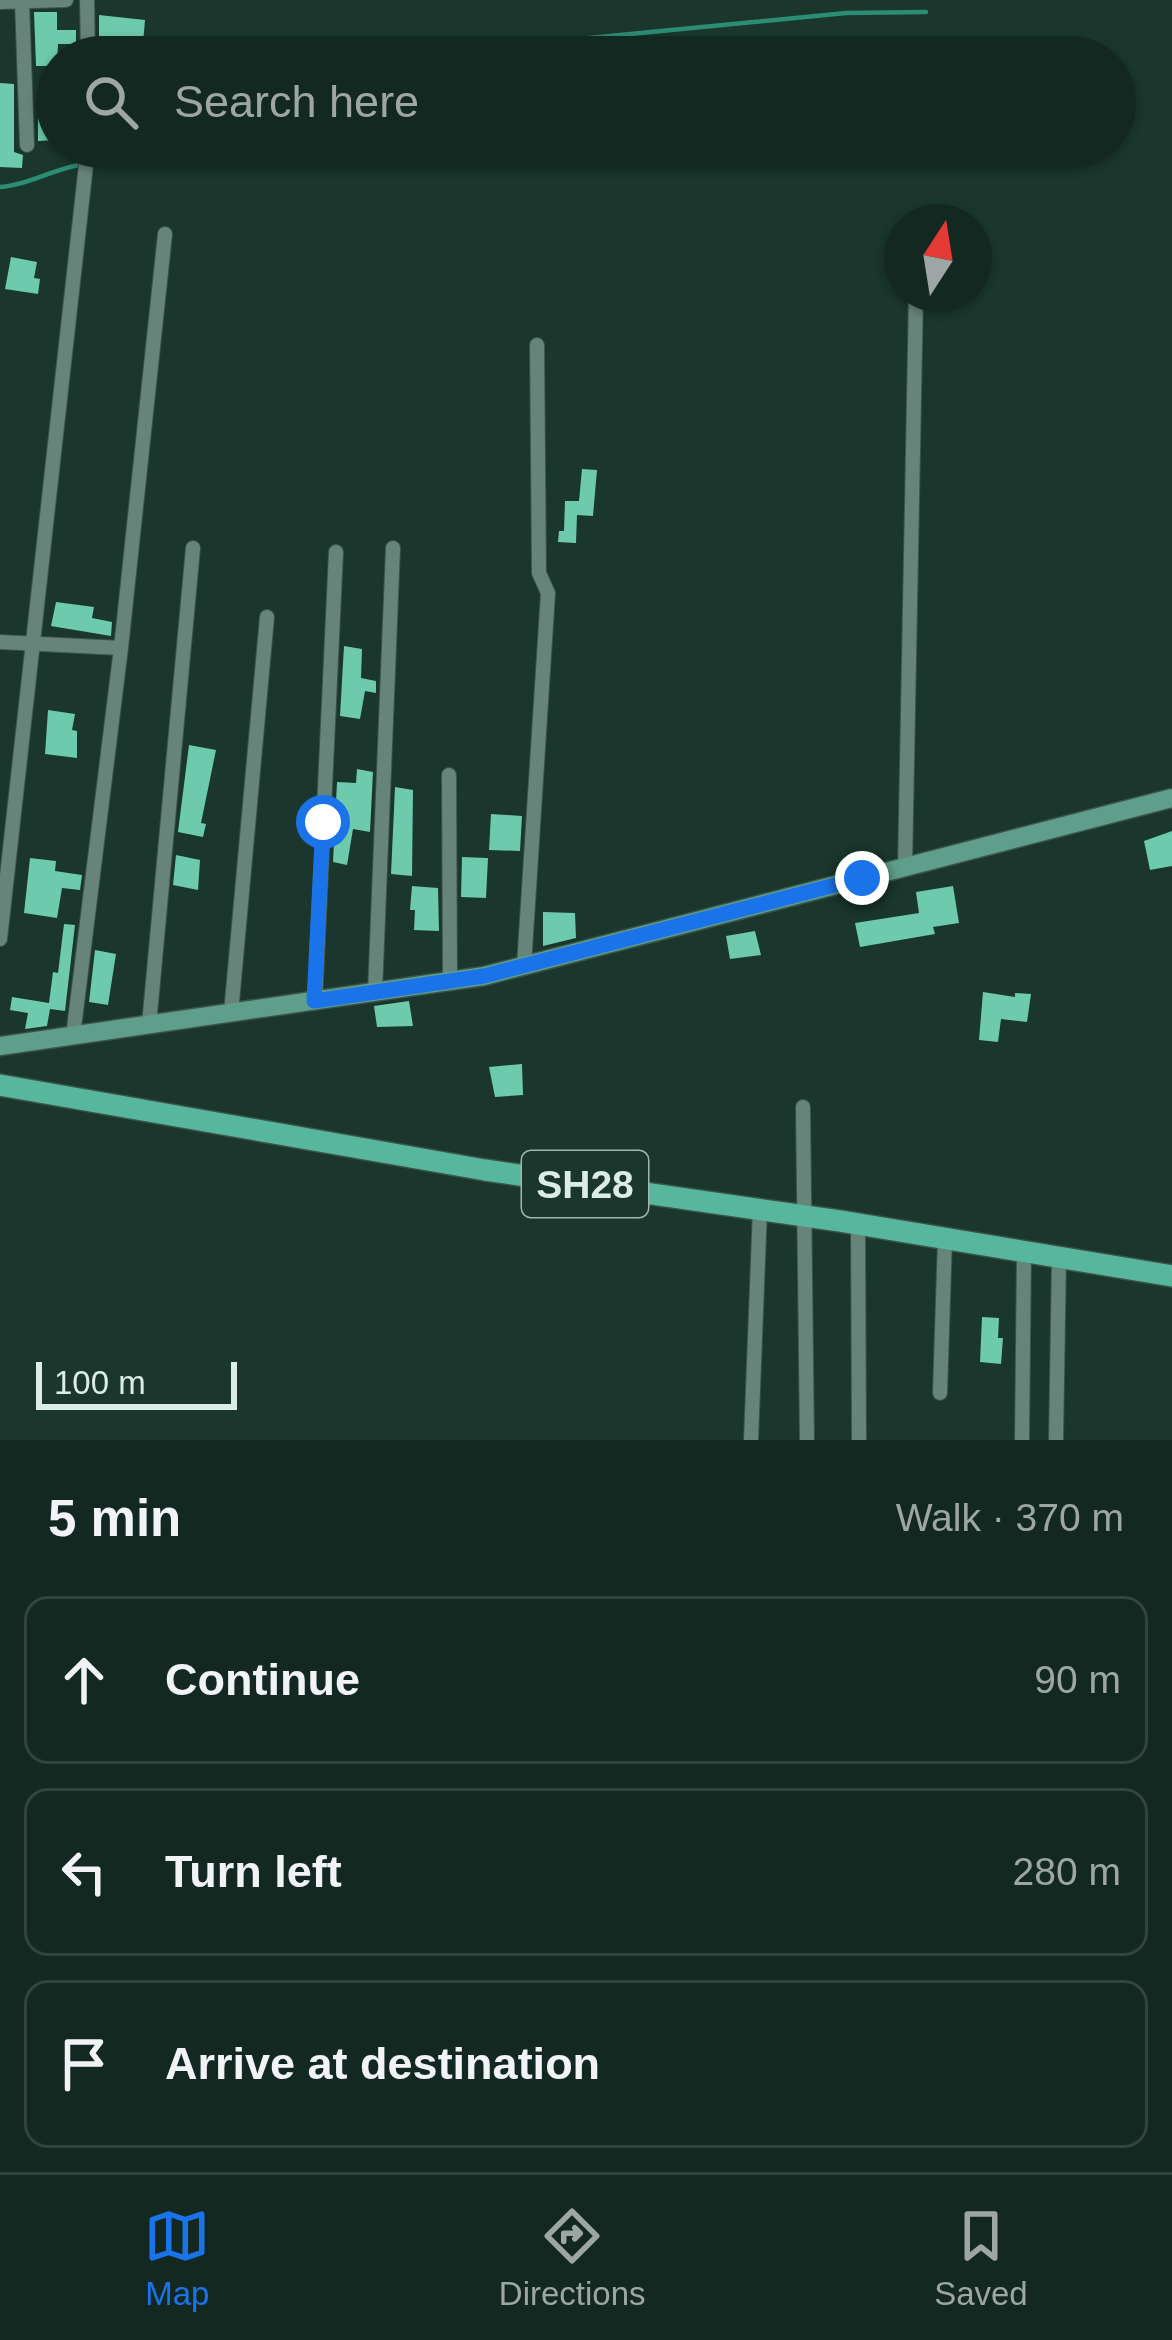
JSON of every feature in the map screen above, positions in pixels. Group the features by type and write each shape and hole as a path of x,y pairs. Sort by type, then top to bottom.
{"main road":[{"name":"SH28","path":"0,1085 485,1169 1172,1276"}],"street":[{"path":"0,2 66,0"},
{"path":"87,0 88,36"},
{"path":"22,1 27,145"},
{"path":"0,939 86,168"},
{"path":"73,1036 165,234"},
{"path":"905,867 916,312"},
{"path":"524,966 548,593 539,573 537,345"},
{"path":"148,1025 193,548"},
{"path":"375,992 393,548"},
{"path":"314,1001 336,552"},
{"path":"231,1013 267,617"},
{"path":"0,642 121,648"},
{"path":"449,775 450,981"},
{"path":"0,1046 450,981 524,966 1172,798"},
{"path":"803,1107 807,1440"},
{"path":"751,1440 760,1210"},
{"path":"858,1224 859,1440"},
{"path":"940,1393 945,1238"},
{"path":"1022,1440 1024,1252"},
{"path":"1056,1440 1060,1257"}],"building":[{"path":"34,12 57,12 57,30 76,30 76,36 36,36 36,66"},
{"path":"99,15 145,20 144,36 99,36"},
{"path":"0,83 14,84 14,152 23,155 22,168 0,167"},
{"path":"11,257 37,262 38,294 5,289"},
{"path":"582,469 597,470 593,516 577,515 576,543 558,542 559,531 564,531 565,501 579,501"},
{"path":"56,602 94,607 92,618 112,622 111,636 51,626"},
{"path":"344,646 362,649 361,678 376,681 376,693 365,691 360,719 340,716"},
{"path":"48,710 75,714 72,730 77,731 77,758 45,754"},
{"path":"189,745 216,750 201,823 206,824 203,837 178,832"},
{"path":"357,769 373,772 370,832 353,829 347,865 333,862 337,782 356,783"},
{"path":"395,787 413,790 412,876 391,874"},
{"path":"491,814 522,816 520,851 489,850"},
{"path":"1172,831 1172,866 1150,870 1144,841"},
{"path":"176,855 200,860 198,890 173,885"},
{"path":"462,857 488,858 486,898 461,897"},
{"path":"30,858 56,861 55,871 82,875 80,890 62,888 57,918 24,913"},
{"path":"412,886 438,888 439,931 414,930"},
{"path":"953,886 959,923 933,927 935,934 860,947 855,923 919,913 916,892"},
{"path":"543,912 575,913 576,938 543,946"},
{"path":"64,924 75,925 65,1011 50,1009 47,1026 25,1029 28,1013 10,1010 12,997 49,1003"},
{"path":"755,931 761,955 730,959 726,936"},
{"path":"95,950 116,954 108,1005 89,1002"},
{"path":"983,992 1015,997 1015,993 1031,994 1027,1022 1001,1019 998,1042 979,1040"},
{"path":"409,1001 413,1026 377,1027 374,1006"},
{"path":"522,1064 523,1095 495,1097 489,1067"},
{"path":"982,1317 999,1318 1001,1364 980,1362"}],"waterway":[{"path":"610,36 846,13 926,12"},
{"path":"0,187 68,168"}],"route":[{"path":"323,822 314,1001 484,976 862,878"}]}
